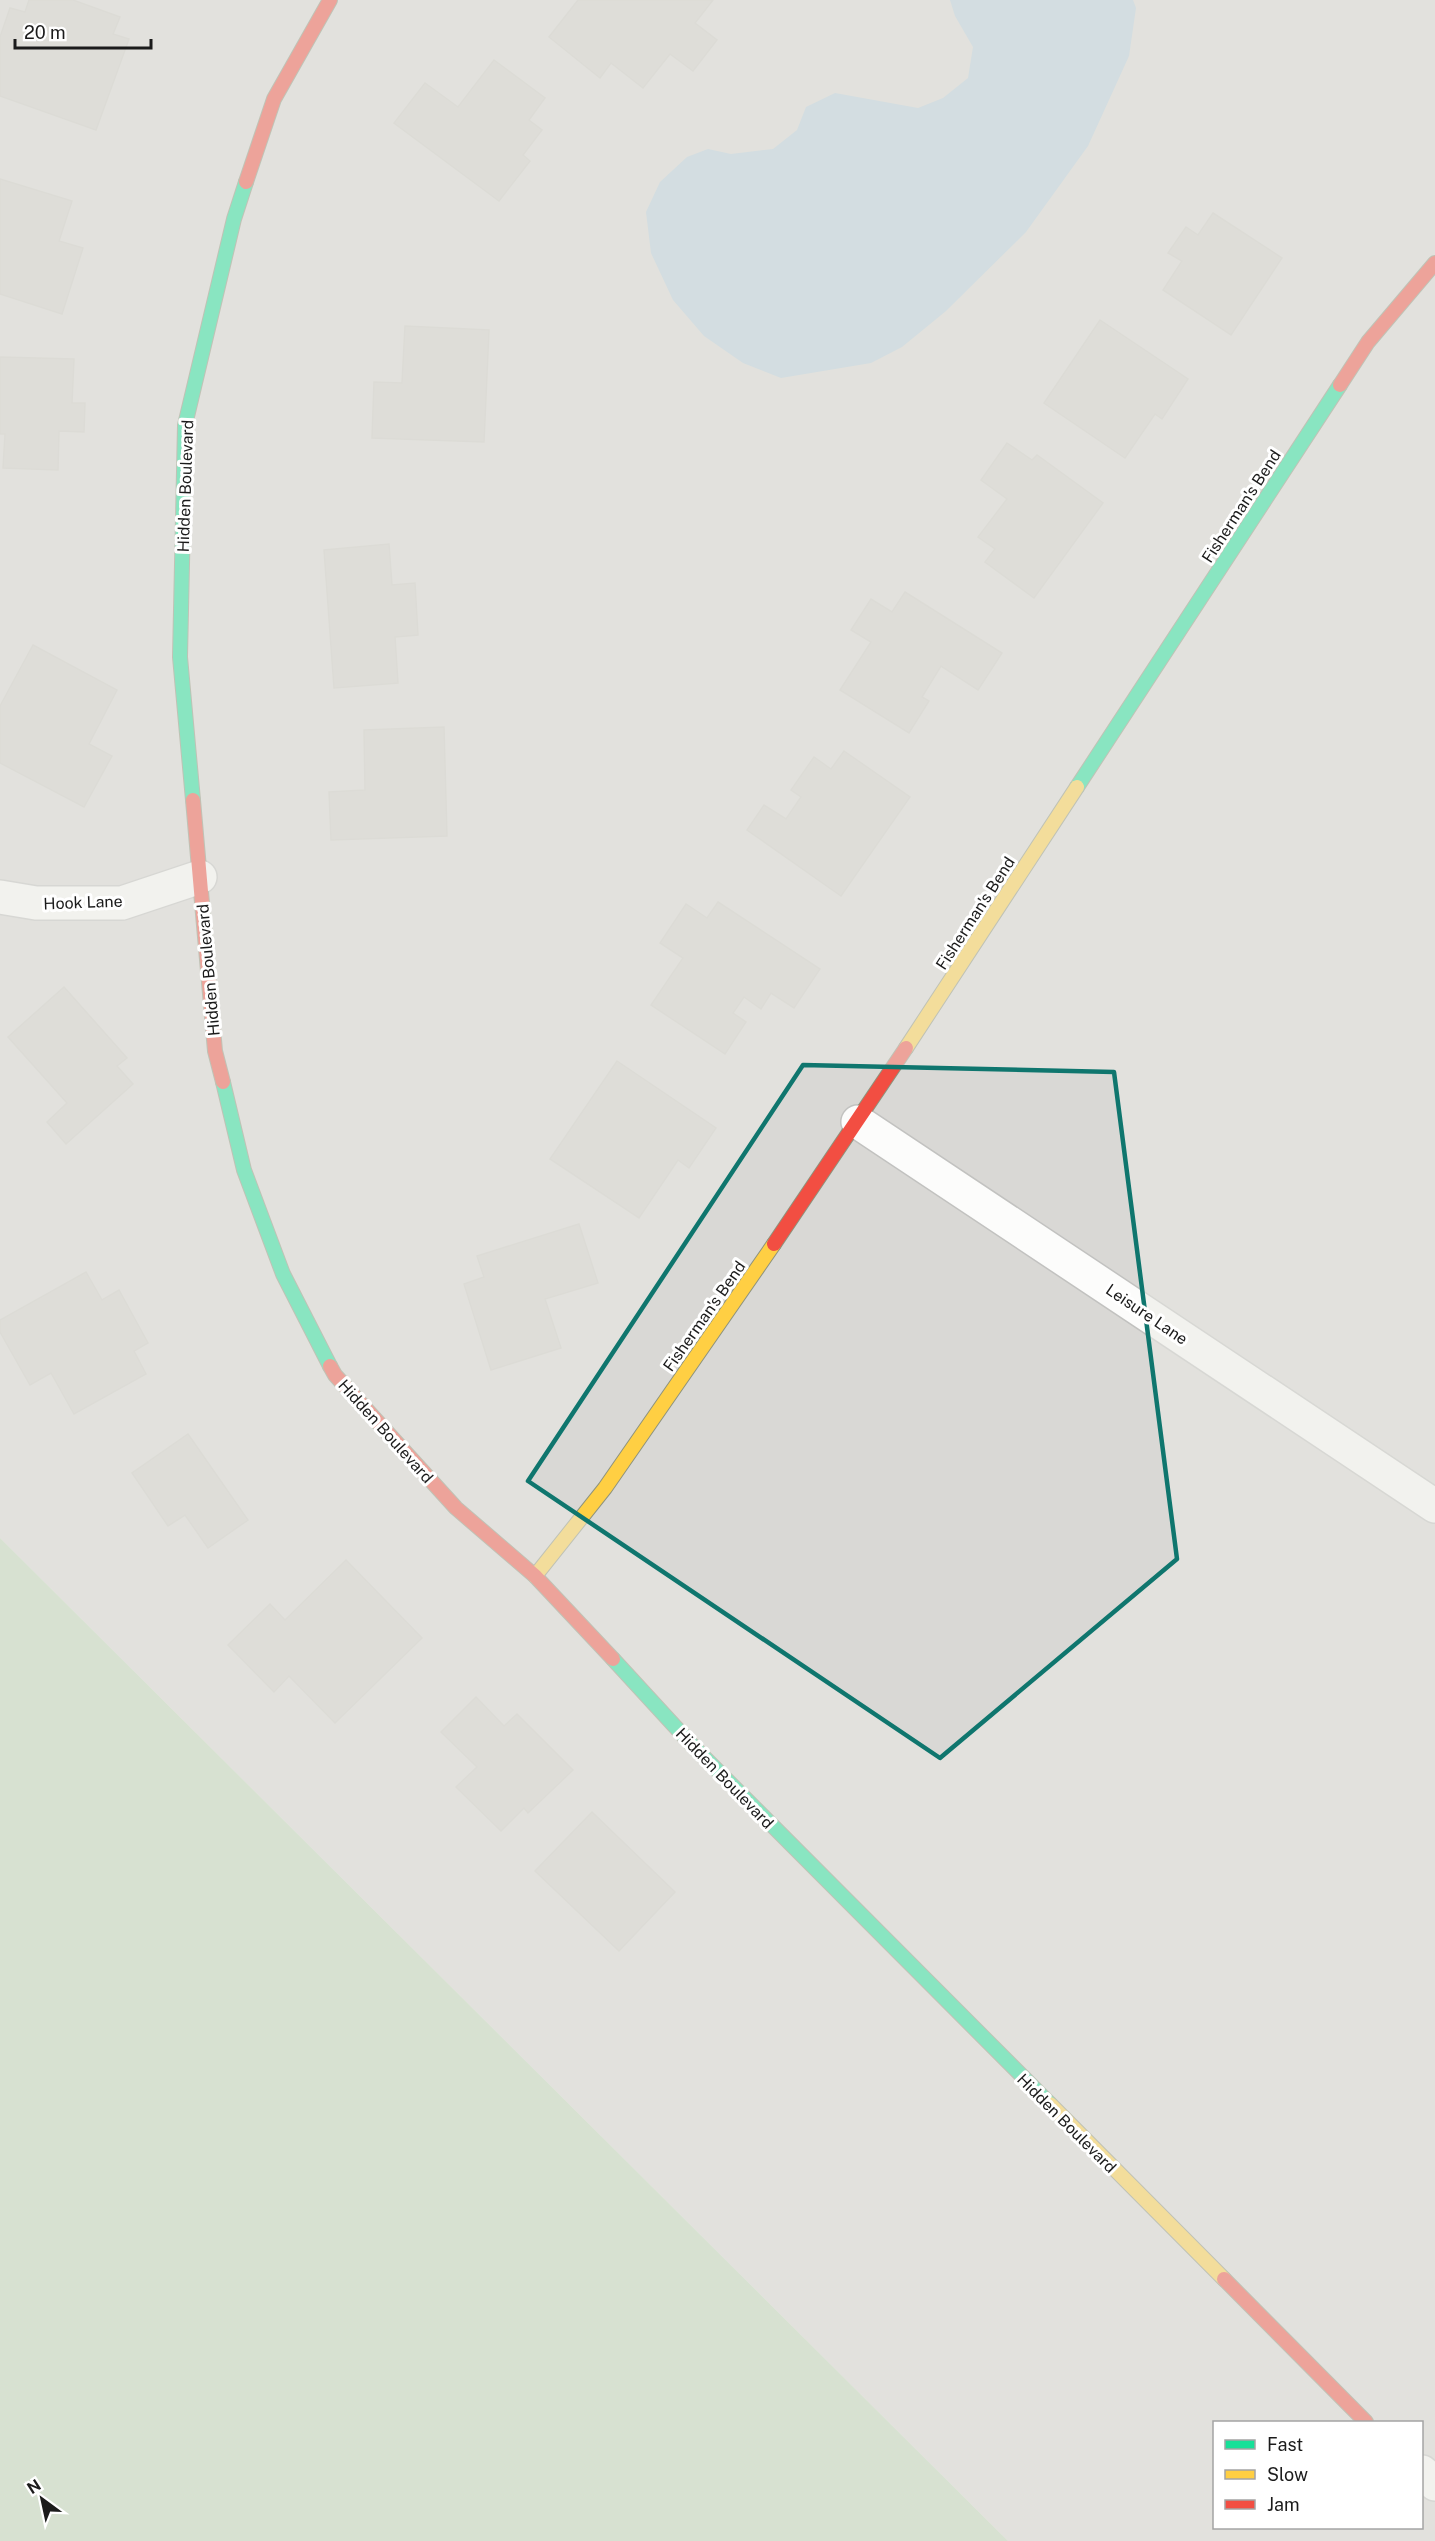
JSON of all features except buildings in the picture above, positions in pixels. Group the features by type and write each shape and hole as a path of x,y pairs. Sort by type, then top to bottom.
{"street":[{"name":"Hidden Boulevard","path":"330,0 274,99 234,219 185,425 180,657 215,1051 244,1170 282,1274 335,1375 456,1509 535,1576 692,1745 1365,2421"},
{"name":"Fisherman's Bend","path":"535,1576 605,1488 858,1122 1368,342 1435,262"},
{"name":"Hook Lane","path":"0,897 36,903 122,903 200,878"},
{"name":"Leisure Lane","path":"858,1122 1435,1506"},
{"path":"1423,2473 1435,2484"}],"highlighted area":[{"path":"803,1065 1114,1072 1177,1559 940,1758 528,1481"}],"shaded area":[{"path":"0,0 1435,0 1435,2541 1008,2541 0,1538"}],"green space":[{"path":"0,1538 1008,2541 0,2541"}],"water":[{"path":"950,0 1133,0 1136,8 1129,56 1088,146 1026,232 946,311 902,347 871,363 781,378 743,363 704,336 673,300 651,253 646,212 660,182 687,157 708,149 731,154 773,149 797,130 806,107 835,93 918,108 943,98 968,78 973,47 955,16"}],"traffic: fast":[{"path":"193,800 180,657 185,425 234,219 246,182"},
{"path":"1077,787 1340,385"},
{"path":"223,1082 244,1170 283,1274 330,1366"},
{"path":"613,1659 692,1745 1050,2104"}],"traffic: slow":[{"path":"906,1048 1077,787"},
{"path":"535,1576 605,1488 774,1244"},
{"path":"1050,2104 1224,2279"}],"traffic: jam":[{"path":"246,182 274,99 330,0"},
{"path":"1340,385 1368,342 1435,263"},
{"path":"193,800 215,1051 223,1082"},
{"path":"774,1244 906,1048"},
{"path":"330,1366 335,1375 456,1508 535,1576 613,1659"},
{"path":"1224,2279 1365,2421"}]}
